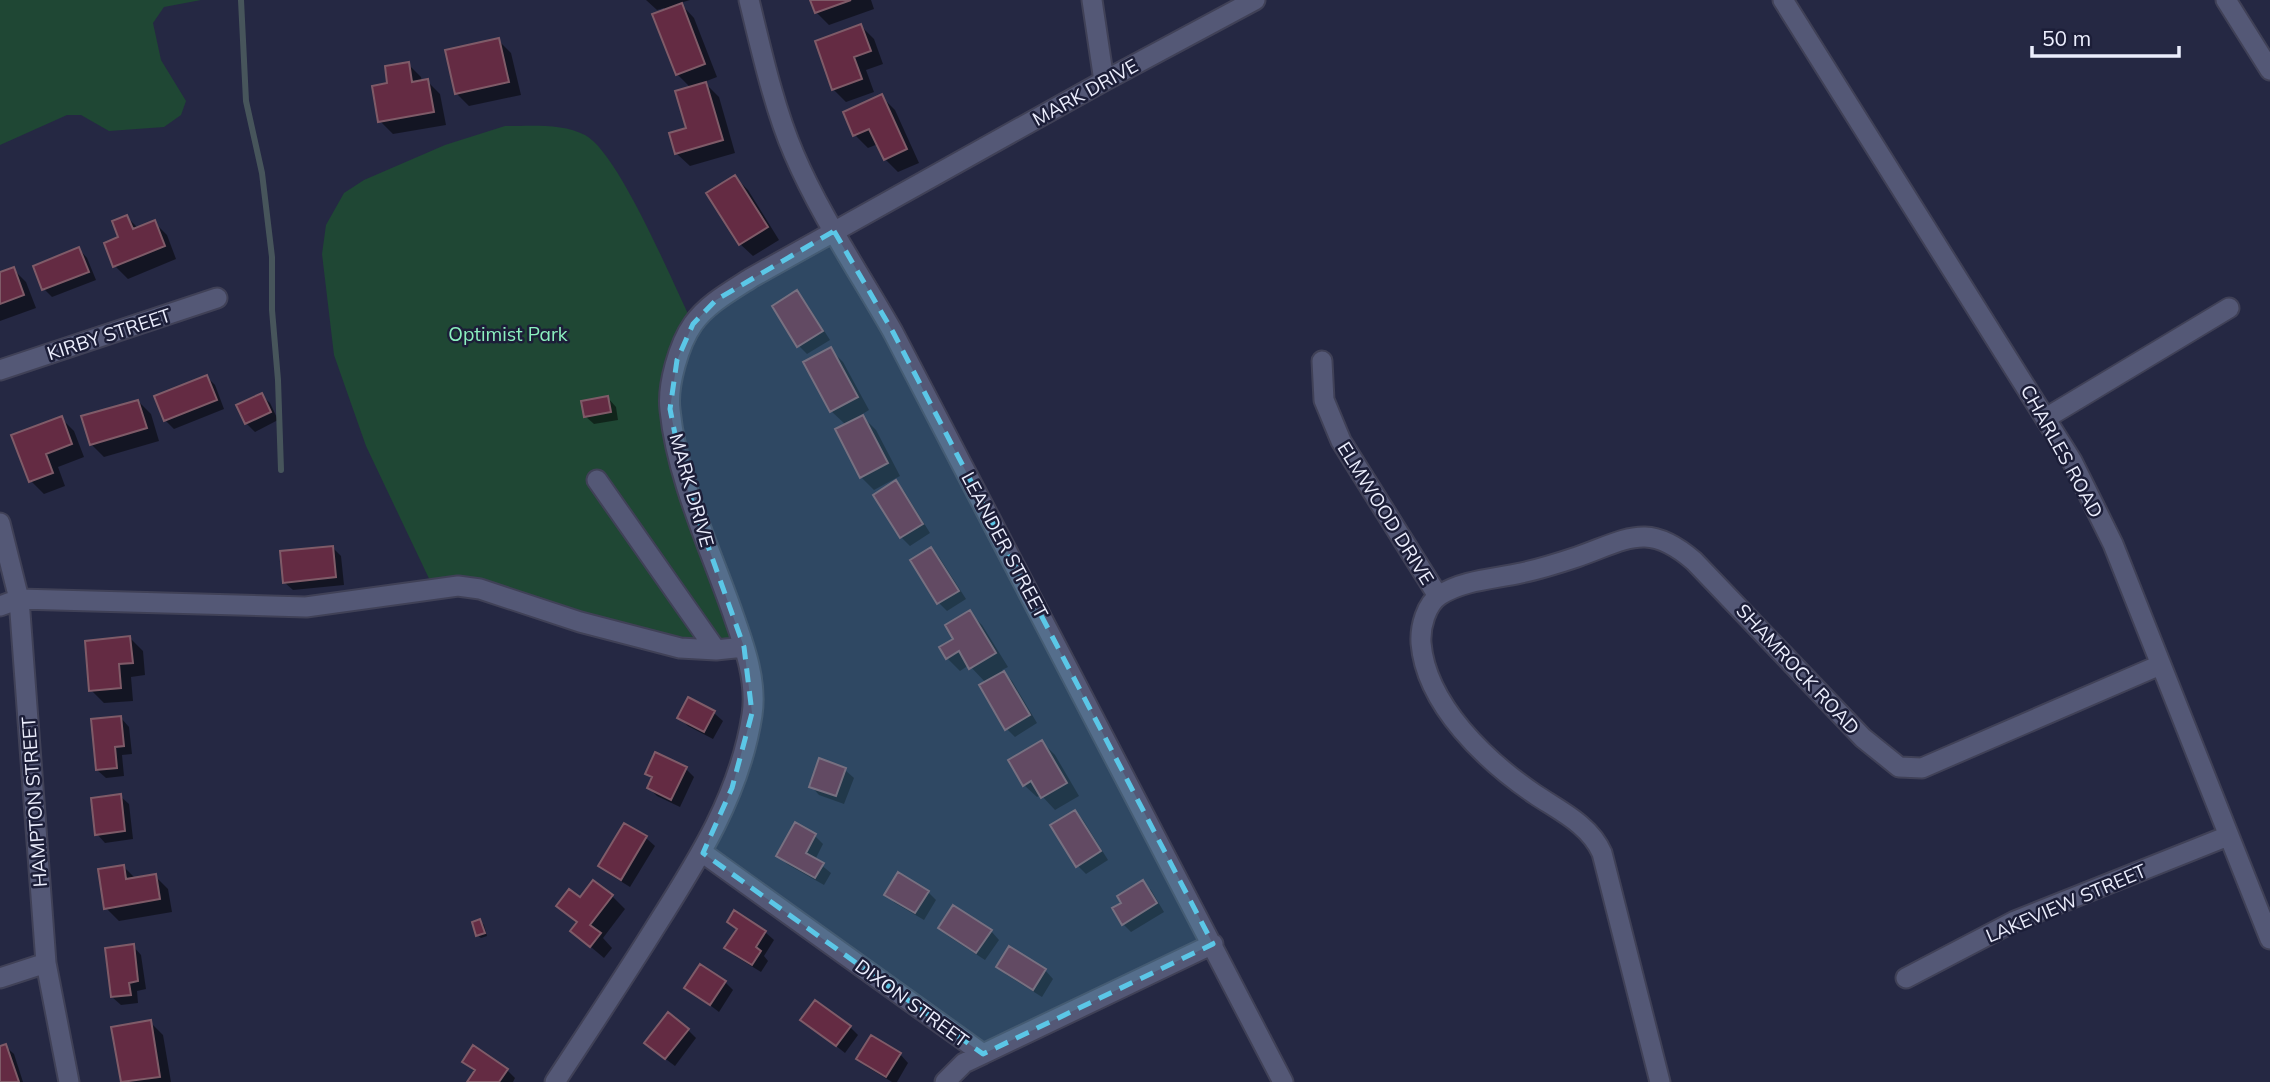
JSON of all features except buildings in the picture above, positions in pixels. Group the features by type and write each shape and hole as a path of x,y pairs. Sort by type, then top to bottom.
{"street":[{"name":"LEANDER STREET","path":"748,0 793,153 834,231 893,332 1283,1082"},
{"path":"1091,0 1104,80"},
{"name":"MARK DRIVE","path":"555,1082 703,853 732,788 744,752 752,713 752,682 744,647 684,479 670,409 670,388 677,360 693,324 716,300 751,278 1104,80 1255,0"},
{"name":"CHARLES ROAD","path":"1783,0 2072,461 2113,544 2270,937"},
{"path":"2226,0 2270,70"},
{"name":"KIRBY STREET","path":"0,370 217,298"},
{"path":"2046,418 2229,307"},
{"name":"ELMWOOD DRIVE","path":"1322,361 1324,400 1341,442 1438,596 1428,609 1421,634 1423,659 1431,681 1451,715 1484,754 1525,788 1587,829 1597,840 1660,1082"},
{"path":"597,480 716,650"},
{"name":"HAMPTON STREET","path":"0,523 47,963 69,1082"},
{"name":"SHAMROCK ROAD","path":"1438,596 1462,585 1561,562 1627,539 1642,535 1655,538 1679,548 1694,561 1853,728 1878,752 1899,767 1922,768 2160,665"},
{"path":"9,603 306,607 458,586 480,589 580,622 680,648 716,650 744,647"},
{"name":"LAKEVIEW STREET","path":"1906,978 2015,921 2228,836"},
{"name":"DIXON STREET","path":"703,853 983,1054 1213,944"},
{"path":"0,978 47,963"},
{"path":"945,1082 964,1063 983,1054"}],"highlighted area":[{"path":"834,231 893,332 1213,944 983,1054 703,853 732,788 752,713 744,647 684,479 670,409 677,360 693,324 716,300"}],"green space":[{"path":"0,0 201,0 164,7 153,23 161,60 186,101 181,115 164,127 109,131 81,115 67,115 0,145"},
{"name":"Optimist Park","path":"505,126 546,126 576,131 599,147 629,192 693,324 670,409 744,647 716,650 480,589 434,589 366,446 334,355 322,254 326,225 344,193 364,180 445,145"}],"waterway":[{"path":"241,0 246,101 262,173 272,257 272,310 281,470"}]}
